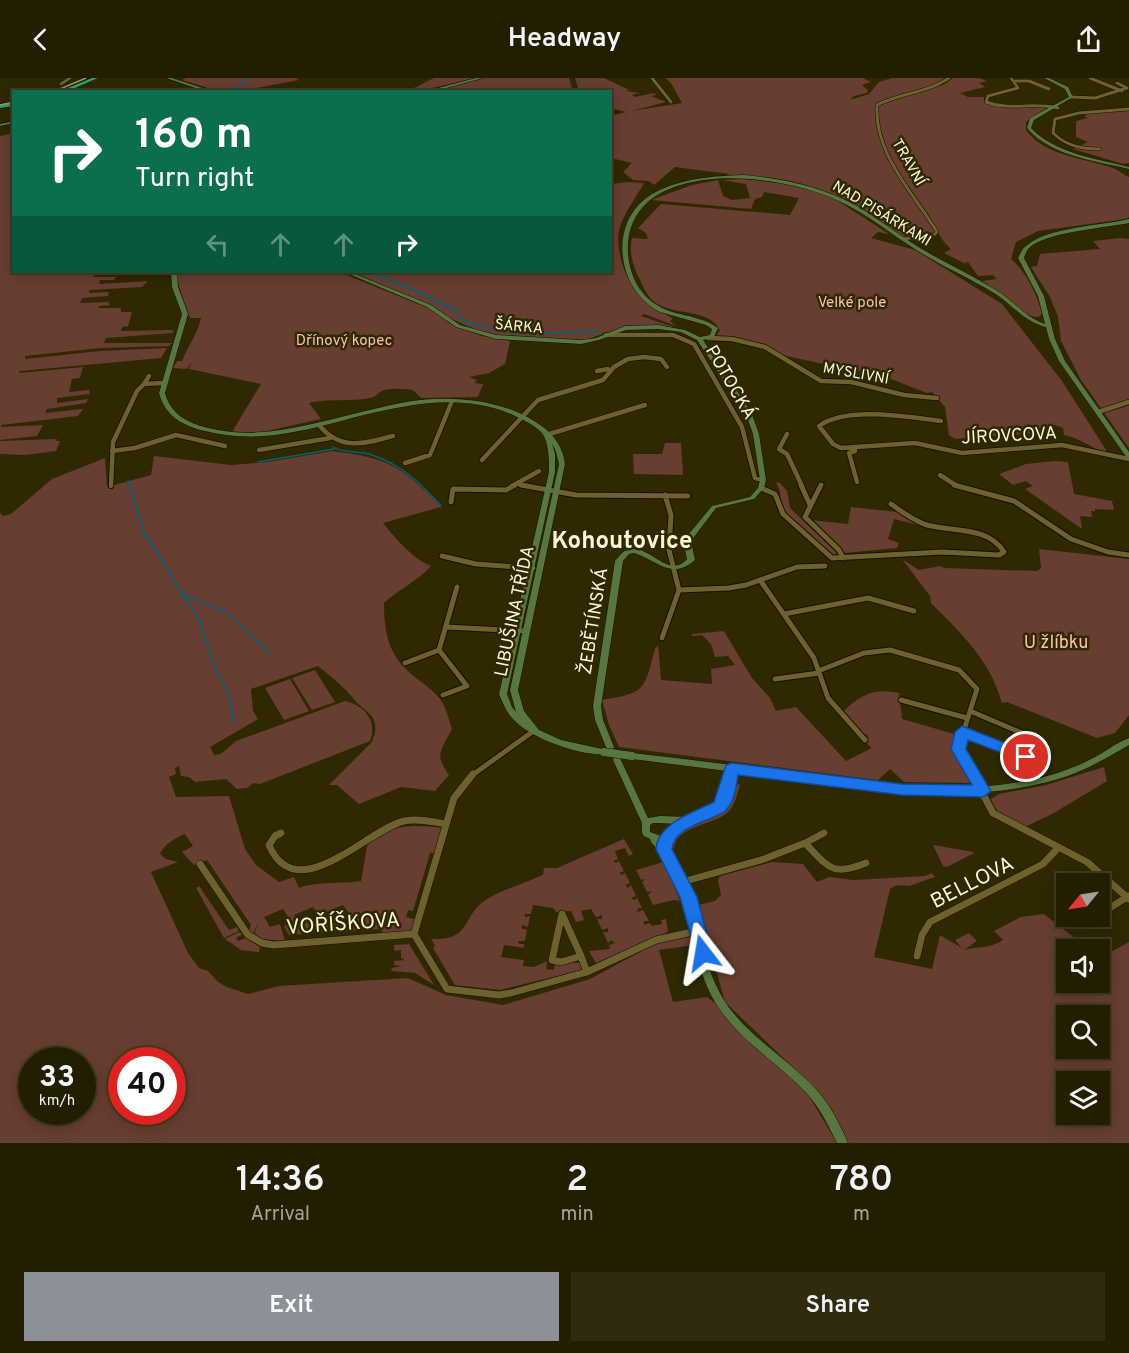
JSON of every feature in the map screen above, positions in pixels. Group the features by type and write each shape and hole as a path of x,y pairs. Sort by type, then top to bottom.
{"highway":[{"path":"62,89 91,78"},
{"path":"62,89 100,78"}],"street":[{"path":"59,78 62,89"},
{"path":"62,89 70,78"},
{"path":"169,78 200,90"},
{"path":"434,90 481,78"},
{"path":"652,78 671,102"},
{"name":"TRAVNÍ","path":"903,239 934,235 938,232 902,179 886,150 874,116 877,105 892,97 940,85 949,78"},
{"path":"1047,78 1070,87 1073,97"},
{"path":"1090,78 1122,91"},
{"path":"1013,80 1019,86 1018,88 989,96 985,101 997,106 1040,104 1057,107"},
{"path":"1013,80 1029,81 1049,89"},
{"path":"1117,83 1127,88 1095,98 1073,97 1032,119 1029,128 1042,141 1128,166"},
{"path":"1073,147 1053,133 1055,119 1078,113 1129,109"},
{"path":"1067,150 1073,147 1100,148"},
{"name":"NAD PISÁRKAMI","path":"708,338 714,334 712,326 666,312 649,302 636,284 625,253 628,222 641,204 658,193 684,183 720,178 750,177 793,183 838,198 903,239 999,294 1033,323 1048,326"},
{"path":"1129,221 1050,236 1024,249 1021,256 1022,265 1041,296 1053,341 1067,369 1129,458"},
{"path":"144,384 164,383 185,314 175,287 174,273"},
{"name":"ŠÁRKA","path":"348,273 429,306 458,326 509,339 581,342 625,328 658,327 683,331 699,339"},
{"path":"1023,316 1035,320 1046,317"},
{"path":"1023,316 1053,341"},
{"name":"POTOCKÁ","path":"606,335 668,335 694,344 742,427 755,478 762,484"},
{"path":"708,338 699,339 742,400 751,417 762,484 775,494 783,514 832,558 942,552 1002,554 1003,548 981,535 962,529 921,523 891,504"},
{"name":"MYSLIVNÍ","path":"708,338 732,339 765,347 780,354 821,381 851,382 904,394 937,398"},
{"path":"597,371 608,369 632,357 645,356 661,359 668,367"},
{"path":"482,459 538,400 603,380 608,369"},
{"path":"111,486 112,451 124,418 140,387 149,376"},
{"name":"LIBUŠINA TŘÍDA","path":"164,383 164,401 174,416 188,425 235,435 266,435 407,404 452,401 493,406 522,416 554,439 561,453 557,491 526,631 515,699 520,712 535,730"},
{"path":"405,463 430,455 452,401"},
{"path":"1098,412 1129,402"},
{"path":"546,435 645,405"},
{"name":"JÍROVCOVA","path":"941,421 874,415 829,420 819,426 833,444 841,448 915,443 962,453 1062,445 1129,458"},
{"path":"319,424 330,438"},
{"path":"787,434 779,449 787,454 810,505"},
{"path":"112,451 135,448 176,435 225,446"},
{"path":"259,450 330,438 352,446 393,435"},
{"name":"LIBUŠINA TŘÍDA","path":"535,730 520,723 508,708 503,694 553,464 546,435"},
{"path":"855,447 855,451 849,453 857,482"},
{"path":"452,502 453,489 500,491 519,484 539,471"},
{"path":"940,475 956,486 1014,501 1071,539 1108,552 1129,555"},
{"path":"519,484 530,489 547,491 688,496"},
{"path":"675,568 691,560 687,541 714,507 752,498 762,484"},
{"path":"821,485 805,517 839,550 843,558"},
{"path":"662,638 679,590 669,550 671,515 665,495"},
{"name":"ŽEBĚTÍNSKÁ","path":"607,750 598,720 597,706 619,561 627,553 639,552 652,557 664,567 675,568"},
{"path":"442,556 476,564 540,568"},
{"path":"679,590 729,588 797,567 825,566"},
{"path":"760,580 814,658 828,698 865,740"},
{"path":"439,650 457,587"},
{"path":"784,614 868,598 914,611"},
{"path":"446,627 526,631"},
{"path":"405,663 439,650"},
{"path":"439,650 467,686 442,695"},
{"path":"775,679 818,672 873,650 899,651 958,670 970,679 977,689 958,749 983,791 989,807 997,816 1094,867 1128,898 1110,908"},
{"path":"901,700 967,718"},
{"path":"970,711 1035,739"},
{"path":"535,730 569,746 607,750 632,756 902,789 983,791 1022,786 1062,776 1098,761 1129,741"},
{"name":"VOŘÍŠKOVA","path":"200,864 248,935 262,943 274,945 414,934 454,798 464,782 476,770 535,730"},
{"path":"962,732 1026,757"},
{"path":"617,760 646,823 645,833 664,849 682,882 708,975 720,1002 813,1093 828,1114 843,1143"},
{"path":"638,803 656,819 667,822 694,819 711,813 723,803 732,768"},
{"path":"646,823 656,819"},
{"path":"654,840 669,835 694,819"},
{"path":"281,833 275,836 269,845 280,864 293,869 311,869 327,864 380,830 395,824 408,820 446,824"},
{"path":"664,849 669,835 667,822"},
{"path":"682,882 764,860 824,833"},
{"path":"805,843 830,869 837,873 845,873 866,863"},
{"name":"BELLOVA","path":"917,956 922,935 930,922 1044,864 1058,848"},
{"path":"580,956 561,962 552,960 562,914 587,972"},
{"path":"414,934 447,989 499,995 587,972 656,940 697,931"}],"green space":[{"path":"186,78 296,78 299,80 245,90 214,90 182,80"},
{"path":"434,78 477,78 423,90 406,90"},
{"path":"484,78 569,78 573,90 439,90"},
{"path":"575,78 604,78 629,90 626,91 639,93 632,95 635,97 654,93 656,95 651,96 666,102 632,111 682,103 671,83 665,78 863,78 871,82 862,85 868,90 867,93 854,96 850,100 869,94 879,82 892,78 945,78 938,84 876,103 875,118 886,152 906,187 937,232 903,237 840,199 820,190 779,179 726,176 729,174 675,167 654,185 649,181 633,180 623,172 632,163 615,159 612,161 612,116 626,112 612,108 612,90 579,90"},
{"path":"953,78 979,78 987,81 979,83 985,87 960,93 968,97 984,97 984,101 991,105 1050,106 1026,122 1026,130 1034,139 1054,151 1113,168 1129,177 1129,217 1126,219 1038,231 1016,242 1011,259 1026,276 1034,290 1042,313 1039,317 1019,309 982,281 997,279 993,275 978,276 968,262 965,262 968,265 944,253 951,249 940,236 884,146 877,118 879,104 921,89 943,85"},
{"path":"1129,110 1129,163 1123,164 1073,149 1088,142 1076,137 1076,121 1088,118 1084,116 1089,113"},
{"path":"12,133 12,273 98,273 93,277 116,277 114,280 100,280 99,284 148,281 142,287 90,290 89,293 109,292 108,296 82,298 80,303 108,302 110,305 99,306 99,308 121,308 121,312 132,312 128,326 122,327 121,331 173,330 173,333 106,338 104,343 172,343 169,346 101,348 25,356 25,359 100,351 167,348 161,358 20,371 19,373 83,367 80,378 72,379 69,392 89,390 90,394 57,398 57,403 88,399 86,403 47,409 45,413 83,409 78,416 1,425 1,427 43,425 37,436 0,440 0,136"},
{"name":"Velké pole","path":"745,179 794,185 832,197 889,234 878,232 871,238 915,250 1002,304 1062,381 1108,453 1064,435 1063,428 1055,425 1044,430 1052,436 1036,433 955,439 949,435 945,407 932,392 927,393 886,377 786,356 766,346 715,337 720,331 708,318 668,309 651,299 635,269 631,243 632,238 648,239 646,233 638,228 661,204 790,215 799,198 764,192 762,197 755,199 751,209 651,200 692,185 718,180 723,196 732,200 750,198 746,184 722,180"},
{"path":"644,183 621,224 618,244 620,255 627,276 638,295 645,302 673,319 670,321 676,326 644,314 641,316 674,327 623,327 585,340 505,337 476,330 430,305 352,273 612,273 612,184"},
{"path":"1129,239 1129,448 1081,380 1061,341 1058,317 1050,297 1031,267 1037,266 1040,254 1100,249 1093,241"},
{"name":"Dřínový kopec","path":"176,273 341,273 433,310 450,324 482,336 510,341 505,364 489,373 469,377 477,380 474,383 483,384 478,397 421,398 413,390 387,389 370,398 309,403 321,419 262,432 232,432 261,384 189,369 192,361 187,369 173,368 177,361 182,361 201,318 190,318"},
{"path":"57,439 56,441 60,441 56,451 25,455 0,454 0,441"},
{"path":"665,443 681,443 683,475 634,474 633,454 662,454"},
{"path":"332,451 351,453 393,466 416,482 441,507 383,523 411,553 431,566 384,603 384,612 386,630 394,654 409,672 436,694 446,710 452,729 440,757 449,775 435,791 401,787 359,804 337,785 329,785 372,742 375,726 371,716 341,685 318,666 251,689 253,711 258,719 210,747 214,755 221,754 236,741 345,701 363,710 368,715 372,727 370,741 260,784 253,783 247,788 237,789 226,779 195,782 189,777 181,776 179,766 175,768 176,774 169,777 176,797 229,796 245,849 256,865 279,882 294,877 299,888 313,884 361,881 368,841 397,828 414,826 445,828 438,853 430,853 413,911 408,910 406,917 418,920 414,934 382,936 382,929 318,933 313,924 321,921 323,926 326,925 313,907 294,915 299,925 309,922 314,933 289,935 284,926 291,923 293,928 295,927 283,909 264,917 270,927 280,924 285,941 262,939 254,935 258,923 253,934 249,931 251,925 207,860 194,865 182,852 193,846 185,834 174,839 160,854 166,859 178,862 151,872 188,953 199,968 208,971 218,982 227,987 248,994 279,986 408,978 446,995 503,1005 590,979 658,942 692,936 694,945 659,950 673,1002 707,997 716,1004 809,1096 837,1143 0,1143 0,513 3,516 11,514 52,479 105,458 107,487 151,475 154,456 231,465 268,462","holes":["343,905 358,927 348,921 342,924 339,920 329,923 324,913"]},
{"path":"1068,462 1074,494 1112,501 1114,510 1095,509 1091,511 1092,517 1080,516 1082,529 1025,489 1033,486 1026,481 1013,485 999,474 1026,464"},
{"path":"779,482 787,491 790,508 836,552 836,555 833,556 785,512 776,483"},
{"path":"851,507 897,512 918,525 894,519 888,539 899,543 897,548 845,553 810,520 848,524"},
{"name":"U žlíbku","path":"1039,549 1129,559 1129,715 1115,733 1097,738 1007,702 1002,703 990,674 974,648 931,603 930,596 902,559 919,570 941,566 944,568 1037,571 1041,568"},
{"path":"724,631 752,678 770,698 776,711 796,707 846,761 872,748 866,743 868,735 864,734 844,711 856,700 869,694 883,691 899,693 902,719 954,734 953,752 970,783 904,782 890,769 878,780 619,747 609,725 602,700 627,695 641,687 658,645 661,680 712,684 711,669 735,665 728,656 715,657 711,644 702,635 692,636 692,634"},
{"path":"315,670 335,702 312,710 292,678"},
{"path":"290,679 309,711 284,720 265,688"},
{"path":"1104,767 1107,781 1052,814 1025,827 1000,813 991,799 999,794 1046,785"},
{"path":"740,784 735,802 729,811 681,835 674,850 672,840 681,829 693,822 720,813 729,799 733,786"},
{"path":"624,839 633,854 629,856 625,848 615,851 618,859 613,861 616,863 619,861 624,871 619,873 622,875 625,873 630,883 625,885 628,888 631,885 636,896 631,898 634,900 637,898 642,908 638,908 637,912 643,910 649,921 644,921 644,925 662,924 661,920 666,919 668,932 596,963 589,951 610,949 609,945 615,943 611,940 608,943 603,932 608,932 608,928 602,930 597,919 602,919 602,915 596,917 591,909 581,911 584,920 576,922 571,911 556,912 553,908 533,905 531,914 525,914 525,917 530,916 528,927 523,925 521,928 527,930 525,941 518,941 519,944 524,944 524,948 504,945 501,957 524,960 523,966 534,967 547,961 546,969 554,970 555,962 580,963 582,970 500,990 455,985 433,948 435,946 431,939 454,936 465,926 479,905 507,889 543,875 544,868 557,868"},
{"path":"933,845 974,853 947,867 943,866"},
{"path":"664,862 680,901 674,900 653,905 648,895 652,891 647,892 642,882 646,879 641,880 636,870"},
{"path":"772,862 803,864 817,882 829,877 854,880 925,876 932,873 935,877 909,886 897,885 890,889 874,957 932,969 940,935 962,948 955,940 969,933 977,941 964,950 989,946 1003,940 994,931 1021,917 1044,914 1056,923 1056,927 1061,927 1076,939 1056,939 1056,993 1110,993 1110,952 1129,942 1129,1143 848,1143 801,1075 725,1002 698,905 715,901 721,895 718,880 720,876"},
{"path":"199,886 229,930 237,927 239,931 224,938 196,888"},
{"path":"239,932 243,934 236,938 238,941 246,938 260,947 259,952 266,953 241,950 225,939"},
{"path":"409,944 434,985 415,973 391,971 392,968 401,966 394,965 394,961 405,960 401,958 401,950 394,951 394,945"}],"waterway":[{"path":"235,90 247,78"},
{"path":"370,273 417,291 447,307 458,309 457,313 465,322 513,333 601,332"},
{"path":"333,447 369,454 400,468 426,489 441,506"},
{"path":"258,462 334,449"},
{"path":"128,481 144,532 201,624 214,666 229,696 234,724"},
{"path":"183,594 226,612 271,654"}],"tram line":[{"path":"58,90 86,78"},
{"path":"0,105 12,102"}],"district":[{"name":"Kohoutovice","path":"622,540"}],"route":[{"path":"703,953 688,897 664,849 665,842 678,827 711,813 720,806 725,799 732,768 902,789 940,792 983,791 958,749 962,732 1026,757"}]}
